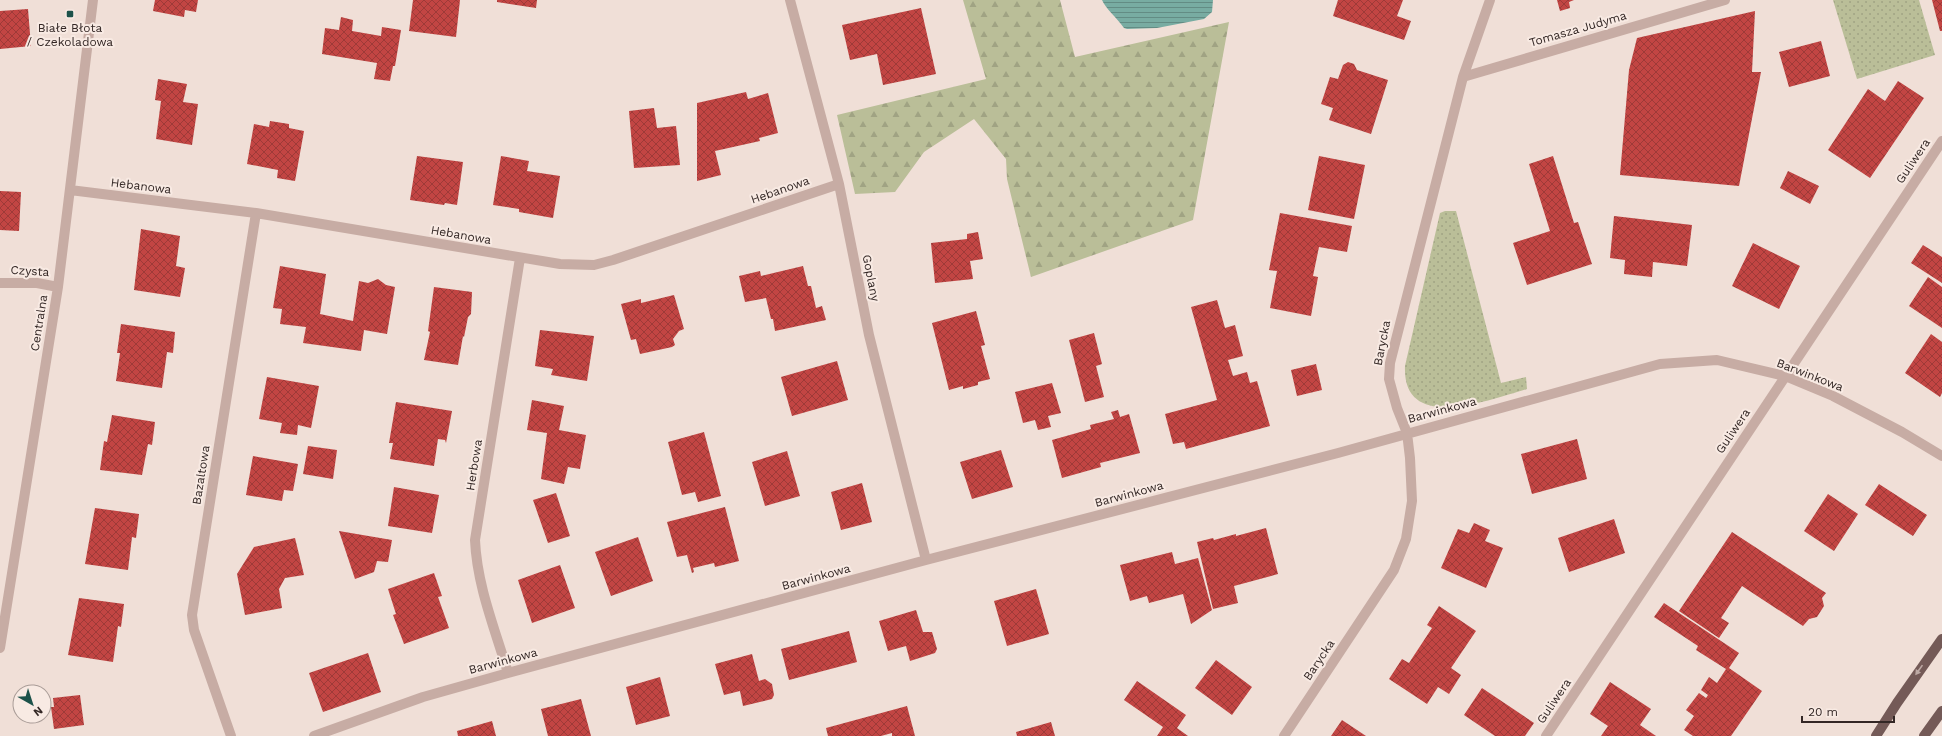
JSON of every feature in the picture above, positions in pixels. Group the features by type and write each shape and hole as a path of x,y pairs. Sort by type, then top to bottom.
{"main road":[{"path":"1876,736 1897,703 1942,639"},
{"path":"1924,736 1942,711"}],"street":[{"name":"Centralna","path":"0,648 58,287 93,0"},
{"name":"Goplany","path":"790,0 839,184 869,335 926,560"},
{"name":"Barycka","path":"1284,736 1394,570 1406,539 1412,501 1407,433 1397,408 1389,379 1390,363 1463,77 1490,0"},
{"name":"Tomasza Judyma","path":"1463,77 1724,0"},
{"name":"Guliwera","path":"1546,736 1942,141"},
{"name":"Hebanowa","path":"70,190 256,213 560,264 594,265 613,260 839,184"},
{"name":"Bazaltowa","path":"231,736 194,630 192,615 256,213"},
{"name":"Herbowa","path":"508,673 482,588 476,562 475,540 520,258"},
{"name":"Czysta","path":"0,283 37,283 58,287"},
{"name":"Barwinkowa","path":"314,736 423,697 508,673 926,560 1338,453 1660,364 1717,360 1785,376 1833,396 1902,432 1942,456"}],"green space":[{"path":"963,0 1060,0 1075,57 1229,22 1193,220 1031,277 1007,179 1006,159 974,119 924,152 895,192 855,194 837,115 986,79"},
{"path":"1833,0 1919,0 1935,55 1857,79"},
{"path":"1445,211 1456,211 1501,383 1526,377 1527,389 1491,400 1451,407 1432,406 1417,400 1408,387 1405,366 1440,213"}],"water":[{"path":"1102,0 1213,0 1212,12 1204,19 1157,28 1127,29 1124,28"}],"building":[{"path":"155,0 198,0 196,12 185,10 184,17 153,11"},
{"path":"413,0 460,0 456,37 409,31"},
{"path":"497,0 537,0 536,8 497,2"},
{"path":"1338,0 1403,0 1397,16 1411,21 1404,40 1333,16"},
{"path":"1557,0 1574,0 1569,2 1570,8 1560,11"},
{"path":"1932,0 1942,0 1942,31 1940,31"},
{"path":"921,8 936,74 883,85 877,54 850,60 842,25"},
{"path":"28,9 31,46 0,49 0,11"},
{"path":"1755,11 1752,72 1761,72 1739,186 1620,175 1629,70 1637,38"},
{"path":"341,17 353,20 352,31 381,36 382,27 401,30 395,66 393,66 390,81 374,79 377,63 322,54 325,28 339,30"},
{"path":"1821,41 1830,76 1789,87 1779,52"},
{"path":"1348,62 1354,64 1357,70 1388,80 1371,134 1329,120 1333,108 1321,104 1330,77 1338,79 1343,65"},
{"path":"158,79 187,84 183,102 198,104 192,145 156,139 161,101 155,100"},
{"path":"1898,81 1924,98 1870,178 1828,150 1868,89 1885,101"},
{"path":"746,92 748,99 768,93 778,133 759,138 760,141 715,151 721,175 697,181 697,103"},
{"path":"654,108 657,128 676,126 680,165 634,168 629,111"},
{"path":"270,121 289,124 289,128 304,131 295,181 277,178 278,170 247,164 254,124 269,127"},
{"path":"417,156 463,162 457,205 445,203 444,205 410,200"},
{"path":"501,156 529,161 527,171 560,176 553,218 519,212 519,209 493,205"},
{"path":"1319,156 1365,165 1354,219 1308,210"},
{"path":"1553,156 1574,223 1578,222 1592,264 1527,285 1513,243 1550,231 1529,164"},
{"path":"1788,171 1819,186 1810,204 1780,188"},
{"path":"0,191 21,192 19,231 0,230"},
{"path":"1280,213 1352,226 1347,252 1319,247 1313,276 1318,277 1311,316 1270,308 1277,271 1269,270"},
{"path":"1614,216 1692,225 1687,266 1653,262 1652,277 1624,274 1625,260 1610,258"},
{"path":"141,229 180,236 176,266 185,268 180,297 134,290"},
{"path":"978,232 983,259 970,261 973,279 935,283 931,243 967,239 967,234"},
{"path":"1753,243 1800,266 1779,309 1732,286"},
{"path":"1923,245 1942,257 1942,283 1911,263"},
{"path":"280,266 326,274 320,314 353,321 359,281 368,283 378,279 386,285 395,287 387,334 364,330 361,351 303,343 306,327 280,324 282,309 273,308"},
{"path":"803,266 808,286 811,286 816,308 822,306 826,320 775,331 773,319 771,319 766,298 745,302 739,276 760,271 761,276"},
{"path":"1928,277 1942,287 1942,328 1909,306"},
{"path":"434,287 472,292 471,314 468,317 464,337 463,336 458,365 424,360 430,332 428,331"},
{"path":"674,295 684,329 679,331 673,339 675,345 640,354 636,339 631,340 621,304 641,299 641,303"},
{"path":"1217,300 1225,328 1235,325 1243,356 1228,360 1233,376 1247,372 1250,383 1257,381 1270,426 1186,449 1184,442 1173,444 1165,414 1217,400 1191,307"},
{"path":"976,311 985,345 981,346 990,379 978,382 978,385 963,389 963,386 949,390 932,323"},
{"path":"121,324 175,332 173,353 167,352 162,388 116,381 120,353 117,353"},
{"path":"540,330 594,336 587,381 551,375 553,369 535,366"},
{"path":"1094,333 1102,364 1096,366 1104,397 1085,402 1069,340"},
{"path":"1931,334 1942,342 1942,393 1940,397 1905,373"},
{"path":"837,361 848,400 792,416 781,377"},
{"path":"1316,364 1322,390 1297,396 1291,370"},
{"path":"267,377 319,386 311,428 298,425 297,435 280,433 282,423 259,419"},
{"path":"1052,383 1061,413 1048,416 1051,427 1038,430 1035,420 1023,423 1015,392"},
{"path":"532,400 564,406 559,430 586,435 580,469 568,467 564,484 541,479 547,433 527,430"},
{"path":"396,402 452,411 446,443 445,440 438,439 434,466 390,459 393,443 389,443"},
{"path":"1118,410 1120,417 1129,414 1140,453 1100,463 1101,467 1062,478 1052,440 1091,429 1090,425 1114,419 1111,412"},
{"path":"112,415 155,422 152,445 148,444 142,475 100,470 104,441 107,442"},
{"path":"704,432 721,496 698,502 695,492 682,495 668,442"},
{"path":"1577,439 1587,479 1532,494 1521,454"},
{"path":"308,446 337,450 333,479 303,474"},
{"path":"1001,450 1013,487 972,499 960,462"},
{"path":"787,451 800,496 765,506 752,462"},
{"path":"253,456 298,464 293,491 284,490 282,501 246,495"},
{"path":"862,483 872,522 841,530 831,492"},
{"path":"1879,484 1927,515 1913,536 1865,505"},
{"path":"394,487 439,495 432,533 388,526"},
{"path":"556,493 570,536 548,543 533,500"},
{"path":"1828,494 1858,514 1834,551 1804,531"},
{"path":"725,507 739,561 715,567 714,563 693,568 694,572 692,573 687,555 677,557 667,522"},
{"path":"95,508 139,514 136,538 132,537 128,570 85,564"},
{"path":"1614,519 1625,553 1569,572 1558,538"},
{"path":"1474,523 1490,530 1485,541 1503,548 1486,588 1441,568 1458,529 1469,533"},
{"path":"1266,528 1278,574 1234,586 1238,603 1213,609 1197,542 1213,538 1214,540 1236,534 1236,536"},
{"path":"339,531 392,540 388,562 377,561 374,572 355,579"},
{"path":"1732,532 1826,593 1822,598 1824,606 1817,617 1809,619 1803,626 1742,586 1721,618 1729,623 1719,638 1679,611"},
{"path":"638,537 653,581 611,596 595,552"},
{"path":"295,538 304,575 285,578 279,589 282,608 245,615 237,574 254,547"},
{"path":"1172,552 1175,564 1198,558 1212,610 1191,624 1183,594 1149,603 1147,596 1130,601 1120,565"},
{"path":"560,565 575,608 532,623 518,580"},
{"path":"434,573 442,596 438,597 449,628 404,644 393,615 396,614 388,589"},
{"path":"1036,589 1049,634 1007,646 994,601"},
{"path":"79,598 124,604 121,627 118,626 113,662 68,655"},
{"path":"1664,603 1739,653 1729,668 1762,691 1731,736 1693,736 1684,730 1694,716 1686,710 1699,693 1706,698 1708,695 1701,690 1709,677 1717,683 1726,669 1696,650 1698,646 1654,617"},
{"path":"1439,606 1476,631 1451,668 1461,675 1449,694 1438,687 1427,704 1389,679 1402,659 1409,663 1432,628 1427,625"},
{"path":"916,610 923,632 932,632 937,649 935,653 910,661 906,646 888,651 879,621"},
{"path":"849,631 857,662 789,680 781,649"},
{"path":"368,653 381,692 323,712 309,673"},
{"path":"752,654 759,681 765,679 772,684 774,695 772,699 743,706 740,691 724,695 715,664"},
{"path":"1216,660 1252,687 1232,715 1195,688"},
{"path":"660,677 670,716 636,725 626,687"},
{"path":"1137,681 1186,715 1177,728 1188,736 1157,736 1163,727 1124,700"},
{"path":"1610,682 1651,709 1640,725 1656,736 1601,736 1608,726 1590,714"},
{"path":"1482,688 1534,723 1525,736 1495,736 1464,715"},
{"path":"80,695 84,725 54,729 52,714 52,707 54,707 53,698"},
{"path":"581,699 591,736 548,736 541,709"},
{"path":"907,706 915,736 892,736 892,733 881,736 828,736 826,728"},
{"path":"1342,720 1366,736 1331,736"},
{"path":"492,721 496,736 458,736 457,731"},
{"path":"1051,722 1055,736 1017,736 1016,732"}],"place":[{"name":"Białe Błota / Czekoladowa","path":"70,14"}]}
